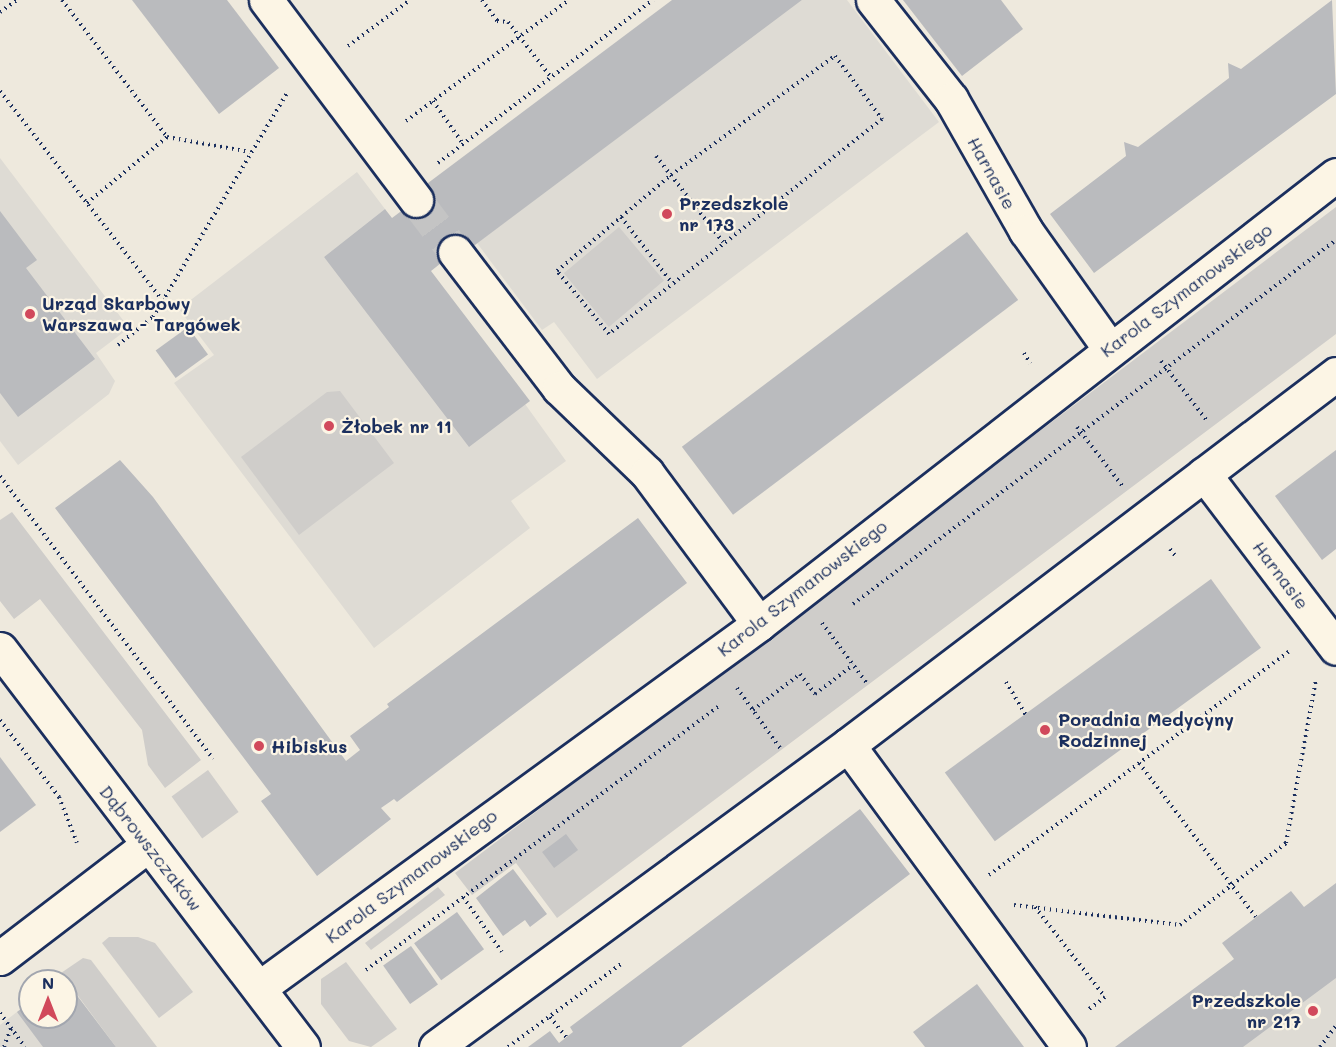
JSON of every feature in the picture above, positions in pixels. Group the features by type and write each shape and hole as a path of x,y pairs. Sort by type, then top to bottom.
{"street":[{"path":"266,0 412,194"},
{"name":"Harnasie","path":"873,0 951,99 1026,231 1108,348"},
{"name":"Karola Szymanowskiego","path":"259,988 432,858 759,624 1108,348 1336,175"},
{"path":"455,252 558,388 647,473 759,624"},
{"path":"436,1047 848,745 1336,374"},
{"name":"Harnasie","path":"1204,474 1328,638"},
{"name":"Dąbrowszczaków","path":"0,649 303,1047"},
{"path":"848,745 1069,1047"},
{"path":"0,958 148,845"}],"path":[{"path":"0,12 17,0"},
{"path":"62,0 167,137 249,152"},
{"path":"118,345 153,317 281,97 410,0"},
{"path":"482,0 497,21 508,22 550,77"},
{"path":"374,144 569,0"},
{"path":"412,194 463,144 652,0"},
{"path":"835,56 882,119 609,334 557,271 671,175 835,56"},
{"path":"0,91 163,301"},
{"path":"433,101 463,144"},
{"path":"87,203 167,137"},
{"path":"656,156 723,242"},
{"path":"621,217 672,283"},
{"path":"843,612 1168,370 1336,240"},
{"path":"1136,327 1231,453"},
{"path":"1052,393 1177,558"},
{"path":"0,476 213,759"},
{"path":"799,592 889,714"},
{"path":"815,633 834,619"},
{"path":"960,896 1140,763 1328,638"},
{"path":"714,656 802,778"},
{"path":"753,710 800,674 814,694 853,665"},
{"path":"1006,897 1012,904 1180,925 1286,843 1317,675"},
{"path":"1006,682 1027,717"},
{"path":"366,970 748,684"},
{"path":"0,720 59,797 77,843"},
{"path":"1140,763 1256,917"},
{"path":"432,858 464,898 524,983"},
{"path":"990,874 995,882"},
{"path":"1035,907 1105,997"},
{"path":"0,1013 26,1047"},
{"path":"550,1017 566,1037"},
{"path":"1320,1047 1336,1026"},
{"path":"4,1047 11,1027"}],"shaded area":[{"name":"Przedszkole nr 173","path":"802,0 847,0 939,122 597,379 554,322 542,330 477,243"},
{"path":"0,158 129,328 96,353 115,381 109,394 18,465 0,441"},
{"name":"Żłobek nr 11","path":"357,172 385,209 324,257 525,404 566,461 511,501 530,528 374,648 174,383 214,355 179,309"},
{"path":"1336,207 1336,334 557,918 516,863 472,895 455,873"},
{"path":"619,227 664,281 609,327 564,273"},
{"path":"340,391 394,463 299,535 241,457 327,392"},
{"path":"12,512 201,760 165,788 148,765 142,730 40,599 14,619 0,601 0,520"},
{"path":"208,770 239,812 202,839 172,796"},
{"path":"438,887 445,895 371,950 365,943"},
{"path":"109,937 138,937 155,943 193,992 159,1018 102,943"},
{"path":"83,958 91,960 157,1047 116,1047 78,996 78,969 67,969"},
{"path":"346,962 397,1029 371,1047 349,1041 321,1004 321,979"},
{"name":"Przedszkole nr 217","path":"1336,975 1336,1047 1242,1047"},
{"path":"78,997 116,1047 0,1047 0,1025 18,1011 18,1029 78,1029"}],"building":[{"path":"132,0 227,0 279,68 219,114"},
{"path":"672,0 802,0 471,248 455,252 431,271 530,401 469,447 324,257 385,209 392,218 428,191 424,186"},
{"path":"903,0 1001,0 1023,29 962,76"},
{"path":"1332,0 1336,94 1094,273 1050,214 1126,156 1124,142 1138,147 1229,78 1228,63 1241,69"},
{"name":"Urząd Skarbowy Warszawa - Targówek","path":"0,211 37,260 26,268 95,359 18,417 0,393"},
{"path":"967,232 1018,300 733,515 682,447"},
{"path":"188,327 208,355 176,378 156,351"},
{"path":"1336,450 1336,549 1322,560 1275,496"},
{"path":"120,460 153,497 346,761 360,750 350,736 389,707 387,704 638,518 687,583 397,802 394,799 381,808 391,819 317,876 261,801 271,794 55,508"},
{"path":"1211,579 1261,648 995,841 945,772"},
{"path":"0,757 36,805 0,832"},
{"path":"860,809 910,874 681,1047 528,1047 550,1031 559,1043 573,1032 570,1027"},
{"path":"566,834 578,850 554,868 542,852"},
{"path":"513,869 547,914 530,927 525,920 503,936 476,898"},
{"path":"1336,883 1336,978 1243,1047 1115,1047 1234,959 1222,943 1291,891 1304,907"},
{"path":"457,912 484,949 441,980 414,943"},
{"path":"411,946 438,985 410,1004 383,966"},
{"path":"977,984 1024,1047 925,1047 913,1032"},
{"path":"78,997 116,1047 43,1047 30,1029 78,1029"}],"tunnel":[{"path":"416,200 455,252"}],"place":[{"name":"Przedszkole nr 173","path":"667,214"},
{"name":"Urząd Skarbowy Warszawa - Targówek","path":"30,314"},
{"name":"Żłobek nr 11","path":"329,426"},
{"name":"Poradnia Medycyny Rodzinnej","path":"1045,730"},
{"name":"Hibiskus","path":"259,746"},
{"name":"Przedszkole nr 217","path":"1313,1011"}]}
